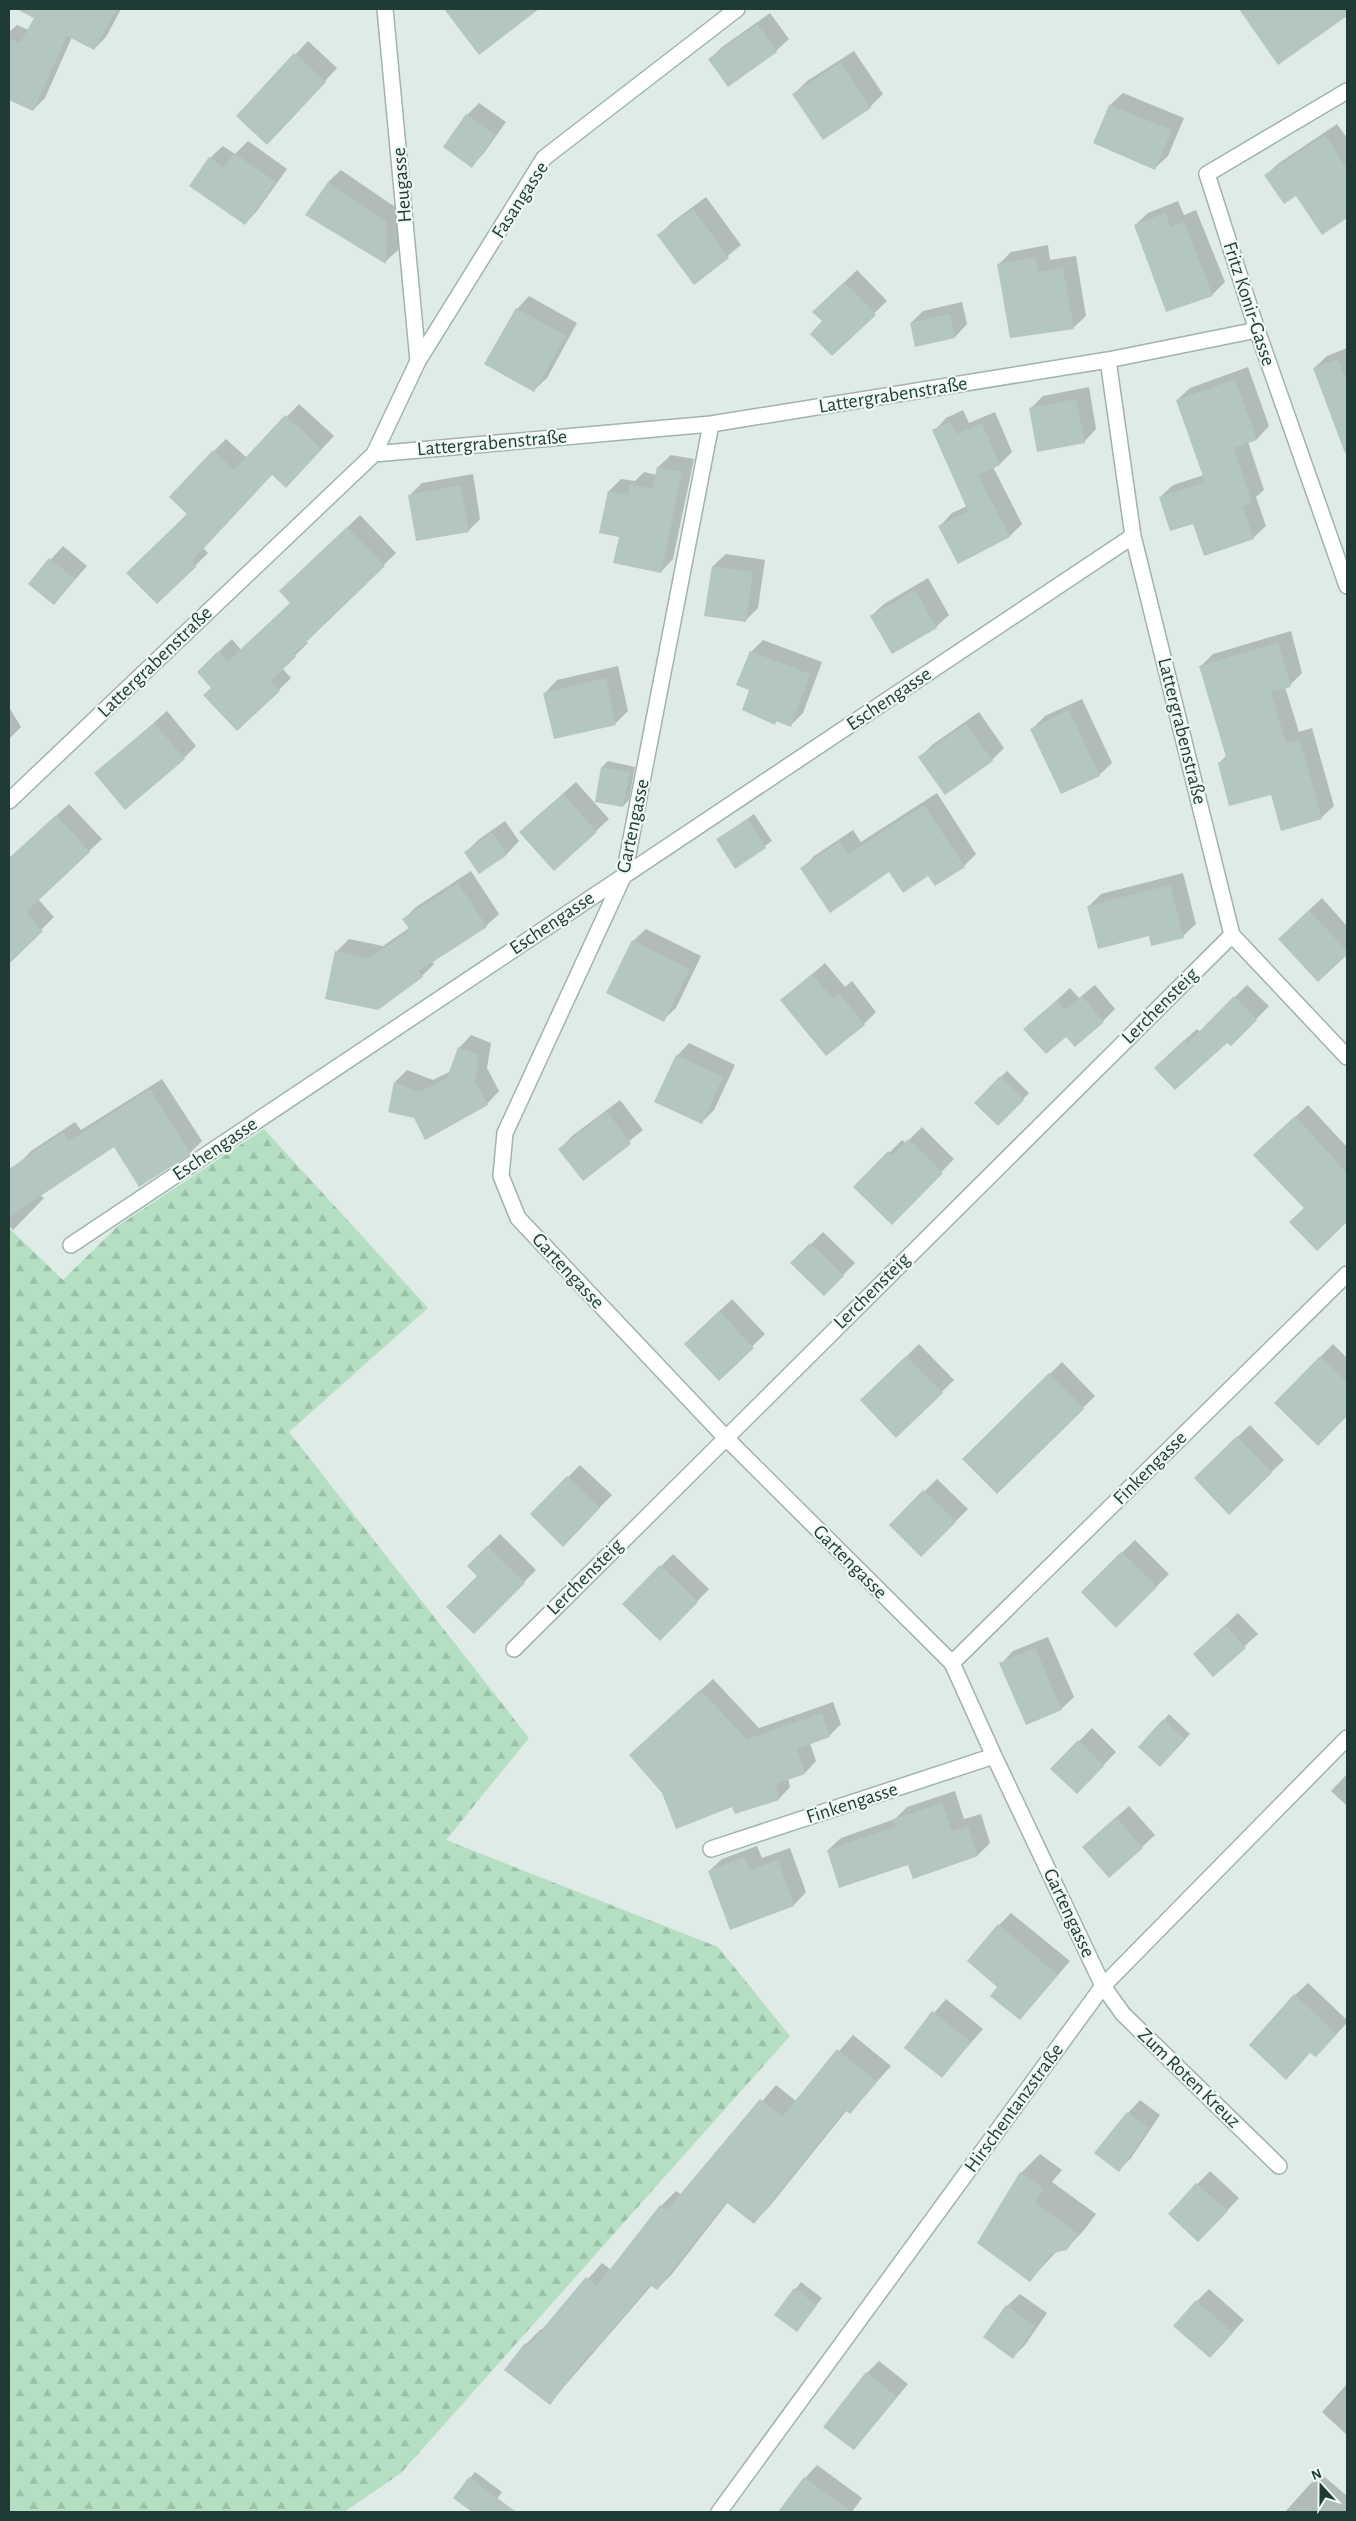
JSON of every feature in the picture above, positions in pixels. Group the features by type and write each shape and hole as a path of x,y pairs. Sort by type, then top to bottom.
{"street":[{"name":"Heugasse","path":"385,9 418,361"},
{"name":"Fasangasse","path":"374,454 418,361 544,158 737,9"},
{"name":"Fritz Konir-Gasse","path":"1347,91 1207,174 1257,330 1347,586"},
{"name":"Lattergrabenstraße","path":"9,801 374,454 712,424 1108,360 1257,330"},
{"name":"Lattergrabenstraße","path":"1108,360 1133,536 1232,935 1347,1057"},
{"name":"Gartengasse","path":"712,424 624,875 505,1133 501,1176 518,1218 725,1437 952,1663 1103,1986"},
{"name":"Eschengasse","path":"71,1245 1133,536"},
{"name":"Lerchensteig","path":"514,1649 725,1437 1232,935"},
{"name":"Finkengasse","path":"952,1663 1347,1274"},
{"name":"Hirschentanzstraße","path":"719,2512 1103,1986 1347,1738"},
{"name":"Finkengasse","path":"710,1849 994,1756"},
{"name":"Zum Roten Kreuz","path":"1103,1986 1123,2014 1279,2166"}],"green space":[{"path":"264,1129 428,1308 289,1432 529,1738 446,1840 718,1947 790,2036 401,2473 344,2512 9,2512 9,1228 63,1280 118,1226"}],"building":[{"path":"16,9 117,9 94,50 67,36 33,111 9,100 9,39 20,43 34,18"},
{"path":"444,9 539,9 479,55"},
{"path":"1239,9 1347,9 1347,16 1278,65"},
{"path":"757,24 777,52 728,87 708,59"},
{"path":"294,53 326,82 267,145 236,116"},
{"path":"841,62 871,108 823,140 792,94"},
{"path":"1109,105 1172,130 1155,170 1093,143"},
{"path":"466,114 495,135 472,168 443,147"},
{"path":"1325,135 1347,169 1347,218 1322,235 1296,196 1284,204 1264,175"},
{"path":"234,153 276,182 245,225 189,186 209,157 224,168"},
{"path":"328,182 386,222 386,264 305,215"},
{"path":"693,209 729,258 694,285 657,235"},
{"path":"1165,213 1171,227 1184,222 1213,296 1166,312 1134,225"},
{"path":"1035,257 1038,272 1063,268 1074,329 1010,338 997,264"},
{"path":"844,282 876,315 832,356 810,334 822,321 812,312"},
{"path":"516,308 566,336 534,392 484,364"},
{"path":"950,314 955,338 915,347 910,323"},
{"path":"1338,359 1347,383 1347,453 1345,453 1313,368"},
{"path":"1235,379 1257,440 1234,448 1252,503 1243,506 1254,539 1204,556 1193,524 1170,531 1159,497 1205,482 1176,400"},
{"path":"1076,399 1085,443 1037,452 1029,408"},
{"path":"285,415 322,449 286,488 272,475 192,561 197,566 157,604 126,573 187,514 169,497 213,450 234,470"},
{"path":"950,422 957,434 982,423 1000,465 978,475 1010,537 958,564 938,526 968,511 932,430"},
{"path":"657,467 682,472 661,573 613,563 619,537 599,533 608,491 628,495 630,484 653,489"},
{"path":"461,485 469,532 416,541 408,495"},
{"path":"347,527 385,566 294,654 296,657 270,681 280,691 237,731 203,695 211,688 197,672 218,651 228,661 290,603 279,591"},
{"path":"49,558 75,579 54,605 28,584"},
{"path":"712,566 753,572 746,622 704,616"},
{"path":"915,590 937,628 892,654 870,616"},
{"path":"1278,643 1291,687 1271,692 1286,743 1300,740 1322,819 1281,831 1271,795 1229,806 1218,763 1227,760 1199,666"},
{"path":"750,651 810,674 791,727 776,721 775,725 742,710 749,690 736,685"},
{"path":"606,678 616,725 554,739 543,693"},
{"path":"1069,710 1100,776 1061,794 1030,729"},
{"path":"154,723 185,759 125,810 94,773"},
{"path":"966,724 993,761 945,795 918,757"},
{"path":"601,767 630,772 623,807 595,802"},
{"path":"563,794 597,832 554,871 519,832"},
{"path":"924,805 965,867 935,886 928,876 903,893 889,872 830,913 800,868 840,841 848,854"},
{"path":"56,815 90,852 26,912 43,931 9,964 9,858"},
{"path":"748,819 766,848 735,869 716,839"},
{"path":"493,833 507,855 479,874 464,852"},
{"path":"458,883 487,927 419,971 423,977 378,1010 325,999 335,951 369,958 410,930 402,919"},
{"path":"1170,885 1184,938 1151,946 1149,936 1098,949 1087,906"},
{"path":"1309,910 1347,951 1347,955 1318,982 1278,939"},
{"path":"632,940 690,969 664,1022 606,993"},
{"path":"812,974 832,998 839,993 865,1025 826,1056 780,1000"},
{"path":"1082,996 1104,1022 1075,1047 1066,1037 1046,1054 1023,1029 1057,1000 1066,1010"},
{"path":"1234,996 1257,1020 1231,1046 1227,1043 1175,1090 1154,1068 1184,1040 1187,1044"},
{"path":"458,1047 479,1055 475,1081 488,1105 425,1140 414,1118 388,1112 394,1082 420,1092 447,1078"},
{"path":"676,1055 723,1077 702,1124 654,1102"},
{"path":"1000,1076 1024,1100 998,1126 974,1103"},
{"path":"150,1089 191,1154 139,1187 114,1147 9,1217 9,1169 63,1132 69,1141"},
{"path":"607,1111 631,1144 583,1181 558,1149"},
{"path":"1295,1116 1347,1173 1347,1222 1317,1251 1289,1222 1304,1208 1253,1155"},
{"path":"908,1139 943,1173 892,1225 853,1187 888,1151 893,1155"},
{"path":"810,1243 844,1276 824,1296 790,1263"},
{"path":"719,1311 754,1348 719,1381 684,1344"},
{"path":"906,1356 943,1393 896,1438 860,1400"},
{"path":"1320,1356 1347,1383 1347,1416 1318,1446 1274,1403"},
{"path":"1049,1373 1084,1409 997,1494 962,1459"},
{"path":"1237,1436 1272,1473 1229,1515 1194,1478"},
{"path":"567,1476 600,1508 563,1547 530,1514"},
{"path":"923,1490 956,1522 921,1557 889,1525"},
{"path":"487,1546 525,1583 474,1634 446,1607 477,1576 467,1566"},
{"path":"1121,1552 1157,1587 1116,1628 1081,1592"},
{"path":"660,1565 698,1602 660,1641 622,1604"},
{"path":"1225,1625 1246,1648 1213,1677 1193,1654"},
{"path":"1035,1648 1062,1710 1026,1725 999,1663"},
{"path":"700,1690 747,1739 822,1713 830,1737 797,1749 805,1774 776,1784 779,1800 735,1814 732,1807 676,1829 662,1793 629,1755"},
{"path":"1163,1719 1185,1740 1160,1767 1138,1747"},
{"path":"1078,1740 1104,1766 1077,1794 1050,1769"},
{"path":"942,1803 952,1831 968,1826 978,1856 913,1879 908,1865 839,1888 827,1850 896,1826 893,1819"},
{"path":"1116,1817 1143,1848 1109,1878 1082,1847"},
{"path":"744,1857 749,1870 778,1860 794,1906 730,1930 708,1871"},
{"path":"998,1924 1058,1975 1020,2020 990,1996 997,1987 967,1961"},
{"path":"1294,1994 1337,2034 1316,2057 1310,2053 1286,2080 1249,2045"},
{"path":"932,2011 971,2042 942,2078 904,2048"},
{"path":"837,2049 877,2082 850,2114 845,2110 754,2224 726,2202 657,2290 650,2285 593,2352 591,2351 550,2405 504,2370 525,2343 528,2346 586,2277 597,2286 660,2205 667,2210 760,2099 782,2117"},
{"path":"1127,2112 1149,2128 1119,2172 1094,2153"},
{"path":"1020,2172 1044,2189 1034,2202 1078,2234 1067,2250 1052,2253 1030,2282 977,2243"},
{"path":"1196,2183 1228,2211 1198,2242 1168,2214"},
{"path":"794,2288 817,2305 797,2332 774,2315"},
{"path":"1196,2300 1233,2333 1210,2358 1173,2326"},
{"path":"1006,2305 1035,2326 1013,2359 983,2337"},
{"path":"866,2372 897,2397 854,2450 823,2427"},
{"path":"469,2477 516,2512 472,2512 453,2498"},
{"path":"804,2477 852,2512 778,2512"}]}
